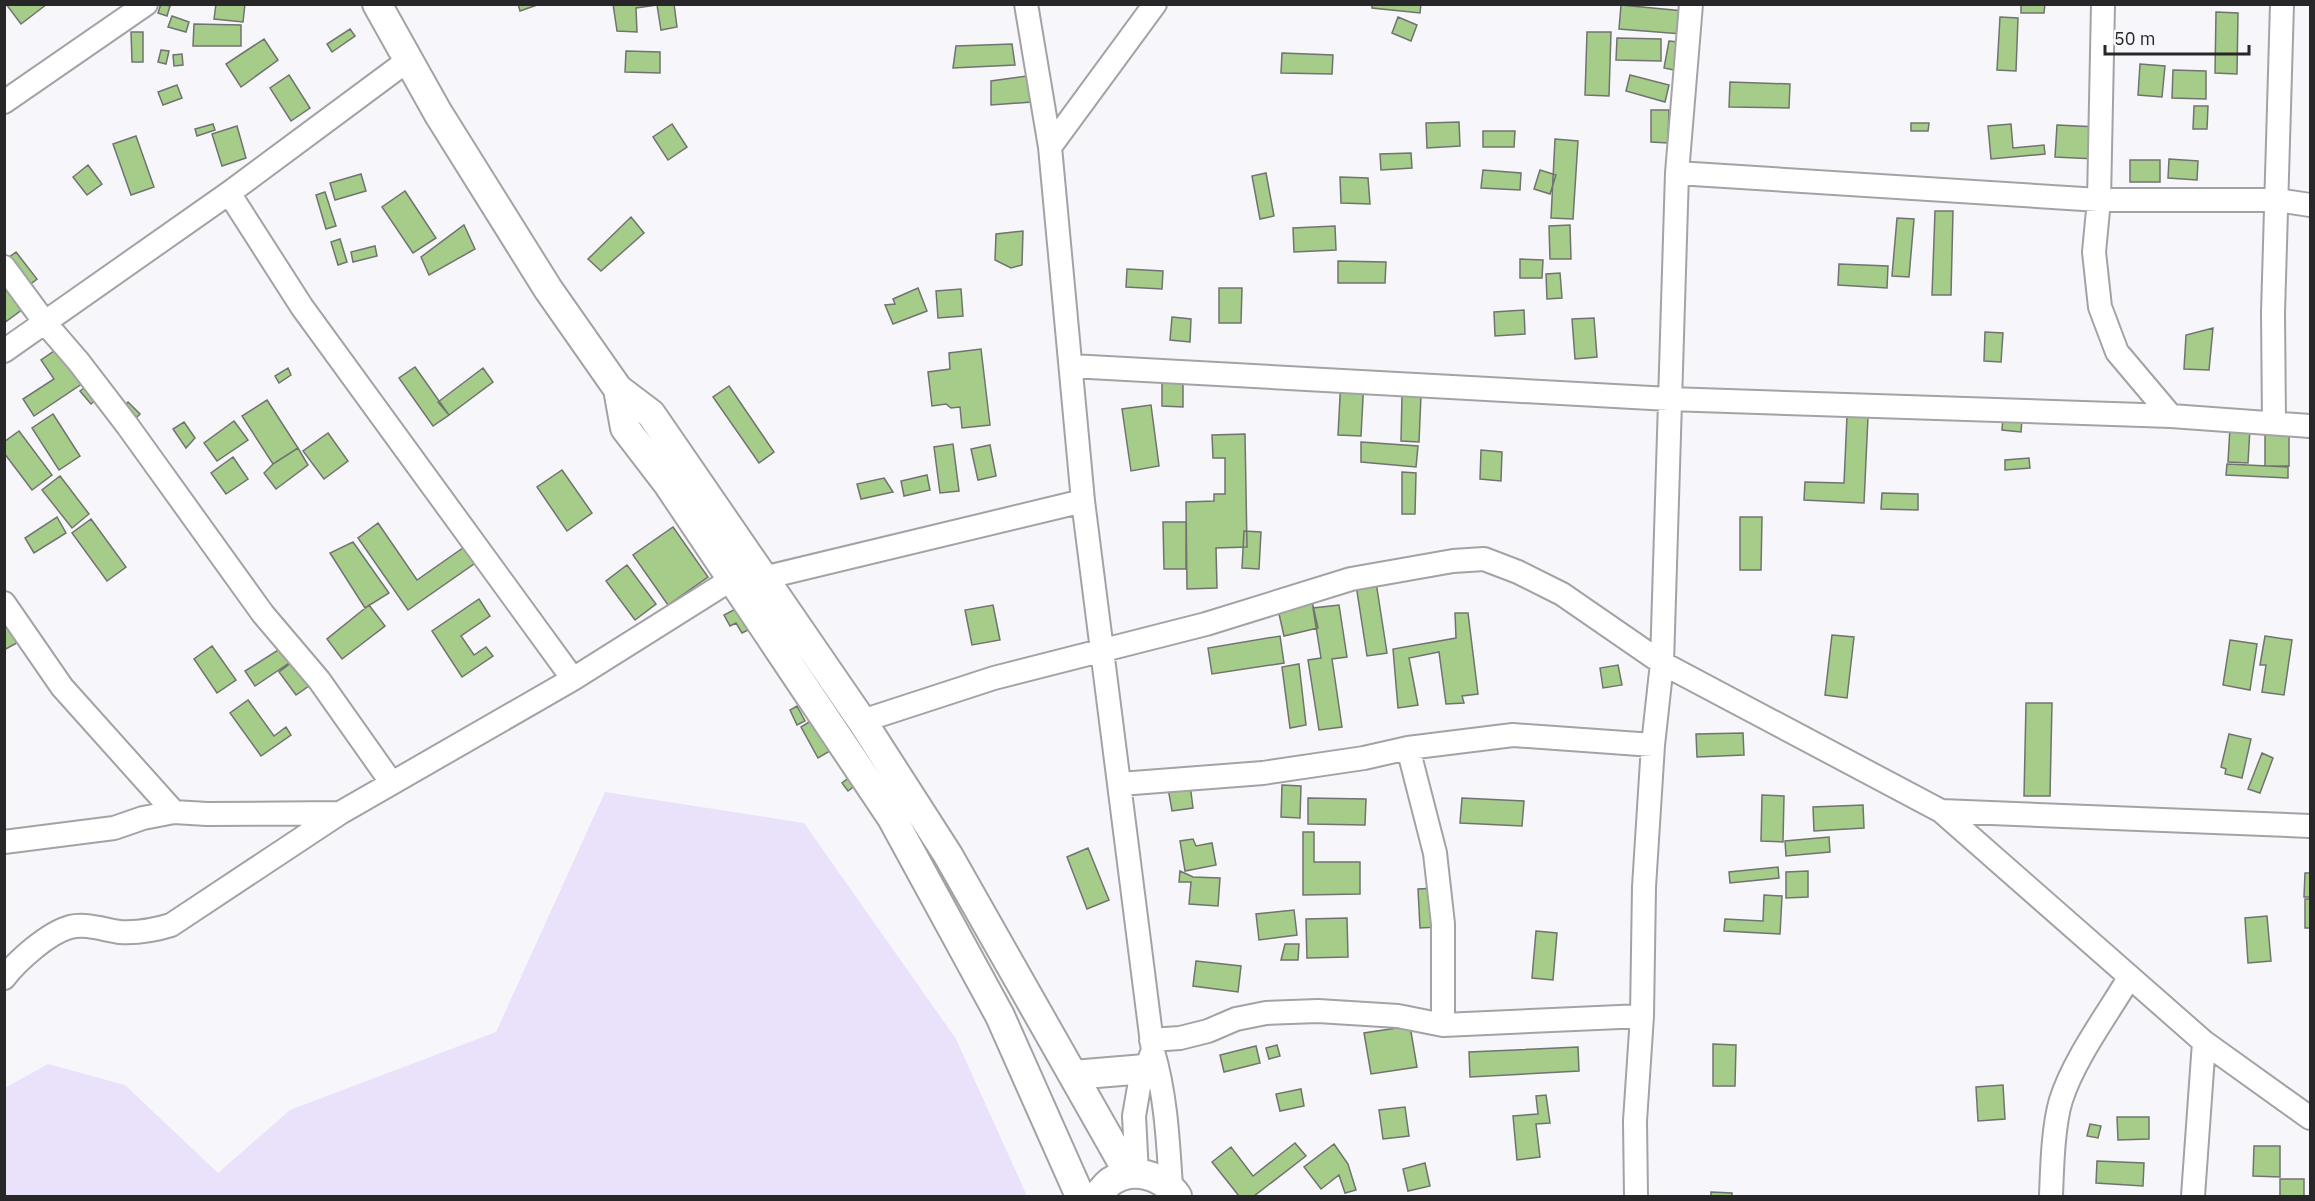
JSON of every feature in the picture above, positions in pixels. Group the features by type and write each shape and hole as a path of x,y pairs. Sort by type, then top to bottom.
{"main road":[{"path":"377,4 408,61 549,289 618,389 651,414 862,721 948,855 1073,1075 1133,1174"},
{"path":"618,389 625,428 668,484 870,783 925,876 1000,1016 1080,1197"},
{"path":"1073,1075 1150,1054"},
{"path":"1097,1197 1110,1182 1133,1174 1155,1177 1174,1192"}],"street":[{"path":"4,102 146,4"},
{"path":"1026,4 1050,147 1083,501 1120,784 1150,1054 1161,1078 1174,1192"},
{"path":"1050,147 1155,4"},
{"path":"1636,1197 1635,1120 1642,1016 1644,887 1653,746 1662,663 1677,172 1691,4"},
{"path":"2103,4 2099,200 2094,252 2100,308 2116,352 2171,416"},
{"path":"2274,423 2272,313 2282,4"},
{"path":"4,351 46,324 229,193 408,61"},
{"path":"1677,172 2099,200 2277,200 2310,205"},
{"path":"229,193 302,307 573,679"},
{"path":"4,267 46,324 78,361 127,425 263,614 319,680 391,782"},
{"path":"1071,366 1669,399 2171,416 2310,426"},
{"path":"763,578 1083,501"},
{"path":"862,721 994,678 1206,624 1351,579 1453,561 1484,559 1518,572 1562,594 1662,663 1941,811 2204,1042 2310,1118"},
{"path":"4,978 12,967 47,938 70,927 92,927 121,932 150,931 171,925 340,813 573,679 732,579"},
{"path":"4,603 62,687 174,812"},
{"path":"1120,784 1263,773 1364,758 1407,747 1513,735 1653,746"},
{"path":"1407,747 1435,853 1443,924 1443,1025"},
{"path":"1941,811 2310,826"},
{"path":"4,842 114,828 143,818 174,812 207,814 340,813"},
{"path":"2051,1197 2052,1162 2061,1101 2075,1068 2129,978"},
{"path":"1133,1174 1134,1116 1139,1087 1150,1054 1180,1038 1208,1031 1236,1019 1266,1013 1318,1011 1398,1016 1443,1025 1642,1016"},
{"path":"2193,1197 2204,1042"}],"shaded area":[{"path":"605,792 804,823 956,1039 1027,1196 5,1196 5,1088 48,1064 125,1085 218,1173 290,1110 496,1032"}],"building":[{"path":"6,4 47,4 21,24"},
{"path":"161,4 170,6 167,16 158,13"},
{"path":"216,4 245,4 243,22 214,19"},
{"path":"518,4 540,4 520,11"},
{"path":"613,4 674,4 677,27 661,30 657,5 636,8 637,32 617,31"},
{"path":"1372,4 1421,4 1420,13 1372,8"},
{"path":"2021,4 2045,4 2044,13 2021,13"},
{"path":"1621,5 1684,11 1682,34 1619,29"},
{"path":"2216,12 2238,13 2237,74 2215,73"},
{"path":"172,16 189,22 186,32 168,27"},
{"path":"1398,17 1417,25 1411,41 1392,33"},
{"path":"2000,17 2018,18 2016,71 1997,70"},
{"path":"194,24 241,25 241,46 193,46"},
{"path":"350,29 355,36 332,52 327,44"},
{"path":"131,32 143,32 143,62 132,62"},
{"path":"1587,32 1611,32 1609,96 1585,95"},
{"path":"1617,38 1661,39 1661,61 1616,60"},
{"path":"264,39 278,60 241,87 226,64"},
{"path":"1669,41 1678,42 1674,70 1664,68"},
{"path":"1012,44 1015,65 953,68 956,46"},
{"path":"161,50 169,51 166,64 158,62"},
{"path":"626,51 660,52 660,73 625,72"},
{"path":"1282,53 1333,55 1332,74 1281,73"},
{"path":"182,54 183,65 174,66 173,55"},
{"path":"2140,64 2165,66 2162,97 2138,95"},
{"path":"2173,70 2206,71 2206,99 2172,98"},
{"path":"289,75 310,108 291,121 270,88"},
{"path":"1630,75 1669,85 1665,102 1626,91"},
{"path":"1027,76 1032,102 991,105 991,81"},
{"path":"1730,82 1790,84 1789,108 1729,107"},
{"path":"177,85 182,98 163,105 158,92"},
{"path":"2194,106 2208,106 2207,129 2193,129"},
{"path":"1651,110 1669,110 1668,143 1651,142"},
{"path":"1459,122 1460,146 1427,148 1426,123"},
{"path":"1911,123 1929,123 1928,131 1911,131"},
{"path":"213,124 215,130 197,136 195,129"},
{"path":"672,124 687,147 668,160 653,137"},
{"path":"2011,124 2013,148 2044,145 2045,154 1991,159 1988,126"},
{"path":"2057,125 2098,127 2096,159 2055,157"},
{"path":"237,126 246,158 222,166 212,134"},
{"path":"1483,131 1515,131 1514,147 1483,147"},
{"path":"136,136 154,187 131,195 113,144"},
{"path":"1555,139 1578,141 1573,219 1551,218"},
{"path":"1411,153 1412,168 1381,170 1380,154"},
{"path":"2169,159 2198,161 2197,180 2168,178"},
{"path":"2130,160 2160,160 2160,182 2130,182"},
{"path":"88,165 102,184 87,195 73,177"},
{"path":"1483,170 1521,173 1520,190 1481,188"},
{"path":"1540,170 1556,175 1550,194 1534,189"},
{"path":"1266,173 1274,216 1260,219 1252,176"},
{"path":"361,174 366,191 335,200 330,183"},
{"path":"1340,177 1368,178 1370,204 1341,203"},
{"path":"405,191 436,238 413,253 382,207"},
{"path":"325,192 336,226 326,229 316,195"},
{"path":"1935,211 1953,211 1951,295 1932,295"},
{"path":"631,217 644,233 601,271 588,259"},
{"path":"1897,218 1914,219 1909,277 1892,276"},
{"path":"464,225 475,249 429,275 421,257"},
{"path":"1570,225 1571,259 1550,259 1549,226"},
{"path":"1335,226 1336,250 1294,252 1293,228"},
{"path":"1023,231 1022,265 1011,268 995,260 996,234"},
{"path":"340,239 347,262 338,265 331,242"},
{"path":"375,246 377,256 353,262 351,252"},
{"path":"16,252 37,279 23,290 4,261"},
{"path":"1520,259 1543,260 1542,278 1520,278"},
{"path":"1338,261 1386,262 1385,283 1338,283"},
{"path":"1839,264 1888,266 1887,288 1838,285"},
{"path":"1127,269 1163,271 1162,289 1126,287"},
{"path":"1560,273 1562,298 1547,299 1546,274"},
{"path":"918,288 927,311 893,324 885,305 895,304 893,299"},
{"path":"1219,288 1242,288 1241,323 1219,323"},
{"path":"8,289 23,309 4,323 4,291"},
{"path":"961,289 963,316 938,318 936,291"},
{"path":"1524,310 1525,334 1495,336 1494,312"},
{"path":"1172,317 1191,319 1190,342 1170,340"},
{"path":"1594,318 1597,357 1575,359 1572,319"},
{"path":"2213,328 2209,370 2184,369 2186,335"},
{"path":"1985,332 2003,333 2001,362 1984,361"},
{"path":"57,349 86,381 34,416 23,399 54,379 41,360"},
{"path":"981,349 990,425 962,428 960,407 951,408 946,404 932,406 928,372 950,369 949,353"},
{"path":"415,367 449,415 433,426 399,378"},
{"path":"288,368 291,375 279,383 275,376"},
{"path":"483,368 493,382 449,415 438,402"},
{"path":"1341,378 1364,379 1361,436 1338,435"},
{"path":"92,382 102,395 91,404 80,391"},
{"path":"1162,383 1183,383 1183,407 1162,406"},
{"path":"729,386 774,452 759,463 713,397"},
{"path":"1402,395 1421,395 1419,442 1401,441"},
{"path":"267,400 298,448 273,464 242,416"},
{"path":"128,402 140,414 132,422 120,410"},
{"path":"1151,405 1159,466 1131,471 1122,409"},
{"path":"53,414 80,456 59,470 32,428"},
{"path":"1847,416 1868,417 1864,503 1804,500 1805,482 1844,483"},
{"path":"2003,417 2022,419 2021,432 2002,430"},
{"path":"234,421 248,440 217,461 204,443"},
{"path":"184,422 195,438 186,448 173,429"},
{"path":"2230,427 2250,428 2248,463 2228,462"},
{"path":"2265,428 2289,428 2289,466 2265,466"},
{"path":"19,431 52,475 32,490 4,453 4,442"},
{"path":"328,433 348,461 324,479 303,451"},
{"path":"1245,434 1247,547 1216,548 1217,588 1187,589 1186,502 1214,501 1214,494 1225,494 1225,458 1213,458 1212,435"},
{"path":"1361,442 1418,446 1416,467 1361,462"},
{"path":"953,444 959,491 940,493 934,447"},
{"path":"990,445 996,476 978,480 971,449"},
{"path":"298,448 308,465 276,489 264,473 273,464"},
{"path":"1481,450 1502,452 1501,481 1480,479"},
{"path":"233,457 248,479 226,494 211,473"},
{"path":"2029,458 2030,468 2005,470 2005,460"},
{"path":"2227,464 2288,467 2288,478 2226,475"},
{"path":"562,470 592,513 567,531 537,487"},
{"path":"1402,472 1416,473 1415,514 1402,514"},
{"path":"927,475 930,490 904,496 901,481"},
{"path":"60,476 89,514 72,528 42,490"},
{"path":"884,478 893,492 861,499 857,484"},
{"path":"1882,493 1918,494 1918,510 1881,509"},
{"path":"57,517 66,533 34,553 25,538"},
{"path":"1740,517 1762,517 1761,570 1740,570"},
{"path":"91,519 126,567 107,581 72,533"},
{"path":"1163,522 1186,522 1186,569 1164,569"},
{"path":"378,523 417,580 470,543 481,559 408,610 358,538"},
{"path":"673,527 708,577 668,605 633,555"},
{"path":"1244,531 1261,532 1259,569 1242,568"},
{"path":"353,542 389,593 365,608 330,553"},
{"path":"627,565 656,604 635,620 606,581"},
{"path":"1376,582 1387,653 1367,656 1356,585"},
{"path":"1311,597 1318,628 1284,636 1277,605"},
{"path":"479,599 490,616 461,636 474,655 486,647 493,656 462,677 432,631"},
{"path":"745,604 752,628 742,633 736,623 730,626 724,615"},
{"path":"369,605 385,626 342,659 327,639"},
{"path":"993,605 1000,640 972,645 965,610"},
{"path":"1339,605 1347,657 1332,659 1342,727 1319,730 1308,660 1321,658 1313,608"},
{"path":"1455,613 1468,613 1478,694 1462,696 1464,703 1446,704 1439,652 1409,658 1418,705 1398,708 1393,649 1456,638"},
{"path":"4,621 22,640 4,650"},
{"path":"1832,635 1854,637 1847,698 1825,695"},
{"path":"1280,636 1284,663 1212,674 1208,648"},
{"path":"2265,636 2292,640 2284,695 2262,692 2266,665 2260,665"},
{"path":"2230,640 2257,644 2250,690 2223,685"},
{"path":"286,645 295,659 255,686 245,671"},
{"path":"212,646 236,680 217,693 194,659"},
{"path":"299,657 316,681 296,695 279,672"},
{"path":"1299,664 1306,725 1290,728 1282,667"},
{"path":"1618,665 1622,685 1603,688 1600,668"},
{"path":"248,700 274,736 286,727 291,735 261,756 230,713"},
{"path":"2026,703 2052,703 2050,796 2024,796"},
{"path":"797,706 805,721 797,725 790,710"},
{"path":"817,717 835,748 818,758 801,727"},
{"path":"1743,733 1744,755 1697,757 1696,734"},
{"path":"2229,734 2251,739 2242,778 2225,774 2226,769 2221,767"},
{"path":"2262,753 2273,758 2260,793 2248,789"},
{"path":"855,773 861,781 848,791 842,783"},
{"path":"1190,784 1193,808 1172,811 1168,788"},
{"path":"1282,785 1301,786 1300,818 1281,817"},
{"path":"1762,795 1784,796 1783,842 1761,841"},
{"path":"1308,798 1366,799 1365,825 1308,824"},
{"path":"1462,798 1524,801 1522,826 1460,823"},
{"path":"1863,805 1864,828 1814,831 1813,807"},
{"path":"1303,832 1314,832 1314,862 1360,862 1360,894 1303,895"},
{"path":"1829,837 1830,852 1786,856 1785,841"},
{"path":"1193,839 1196,846 1212,843 1216,865 1185,871 1180,841"},
{"path":"1088,848 1109,900 1087,909 1067,857"},
{"path":"1778,867 1779,878 1730,883 1729,872"},
{"path":"1180,871 1193,877 1220,878 1218,906 1189,904 1191,882 1179,882"},
{"path":"1808,871 1808,897 1786,898 1786,872"},
{"path":"2305,873 2310,873 2310,897 2304,897"},
{"path":"1436,888 1438,927 1420,928 1418,889"},
{"path":"1764,895 1782,896 1780,934 1724,931 1725,919 1763,921"},
{"path":"2305,899 2310,899 2310,928 2305,928"},
{"path":"1294,910 1297,935 1259,940 1256,914"},
{"path":"2267,916 2271,961 2248,963 2245,918"},
{"path":"1347,918 1348,957 1307,958 1306,919"},
{"path":"1536,931 1557,933 1553,980 1532,978"},
{"path":"1285,944 1299,944 1298,960 1281,960"},
{"path":"1196,961 1241,966 1238,992 1193,986"},
{"path":"1410,1026 1417,1067 1371,1074 1364,1033"},
{"path":"1713,1044 1736,1045 1735,1086 1713,1086"},
{"path":"1277,1045 1280,1056 1269,1059 1266,1048"},
{"path":"1256,1046 1260,1063 1224,1072 1220,1055"},
{"path":"1578,1047 1579,1071 1470,1077 1469,1052"},
{"path":"2003,1085 2005,1119 1978,1121 1976,1087"},
{"path":"1301,1089 1304,1106 1280,1111 1276,1094"},
{"path":"1546,1095 1550,1123 1536,1124 1540,1157 1517,1160 1513,1116 1538,1114 1536,1096"},
{"path":"1405,1107 1409,1136 1383,1139 1379,1110"},
{"path":"2117,1117 2149,1117 2149,1139 2118,1140"},
{"path":"2090,1124 2101,1126 2098,1138 2087,1136"},
{"path":"1295,1143 1306,1156 1254,1196 1239,1196 1212,1162 1231,1147 1253,1176"},
{"path":"1334,1144 1348,1164 1356,1190 1345,1193 1339,1175 1321,1189 1304,1167"},
{"path":"2254,1146 2280,1146 2280,1177 2253,1176"},
{"path":"2097,1161 2144,1163 2143,1186 2096,1183"},
{"path":"1425,1163 1430,1186 1408,1191 1403,1169"},
{"path":"2280,1179 2304,1179 2304,1196 2280,1196"},
{"path":"1711,1192 1732,1193 1732,1196 1711,1196"}]}
